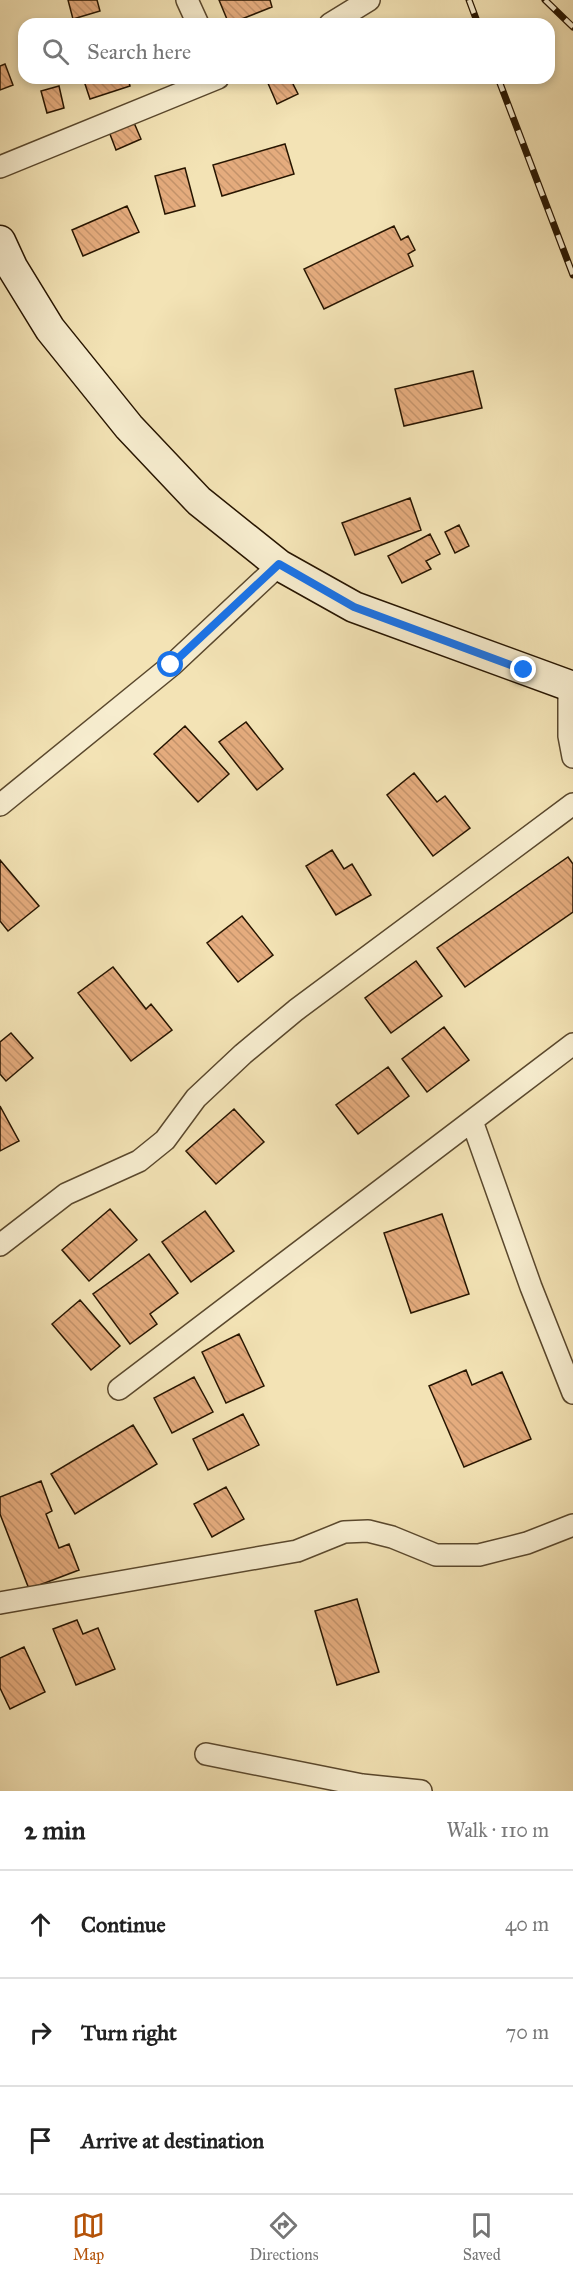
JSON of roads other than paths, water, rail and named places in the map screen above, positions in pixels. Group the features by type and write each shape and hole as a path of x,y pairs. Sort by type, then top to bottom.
{"street":[{"path":"187,0 195,18"},
{"path":"340,18 369,0"},
{"path":"0,167 203,84"},
{"path":"0,242 12,267 50,329 129,427 199,501 279,564 354,607 571,687 569,736 573,757"},
{"path":"0,805 171,665 279,564"},
{"path":"0,1245 66,1194 139,1161 165,1140 196,1098 243,1054 296,1010 573,804"},
{"path":"119,1389 573,1044"},
{"path":"472,1120 531,1287 573,1393"},
{"path":"0,1603 297,1551 344,1532 368,1531 436,1555 479,1555 527,1543 573,1525"},
{"path":"206,1754 362,1785 421,1791"}],"railway":[{"path":"469,0 476,18"},
{"path":"545,0 573,27"},
{"path":"500,84 573,275"}]}
